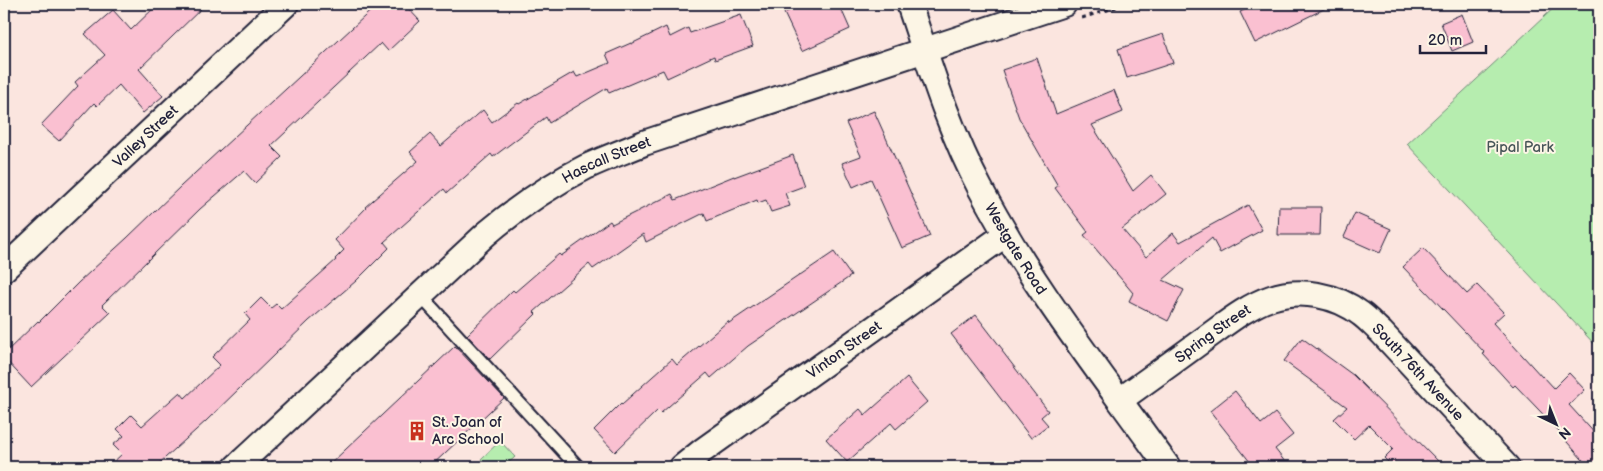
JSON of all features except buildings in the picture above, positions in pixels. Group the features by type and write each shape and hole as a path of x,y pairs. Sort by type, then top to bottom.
{"street":[{"name":"Valley Street","path":"4,269 286,4"},
{"name":"Westgate Road","path":"909,4 953,131 979,187 1040,287 1168,467"},
{"name":"Hascall Street","path":"236,467 509,214 547,188 587,166 644,143 1064,4"},
{"name":"Vinton Street","path":"682,467 1006,234"},
{"name":"Spring Street","path":"1120,400 1254,306 1272,297 1298,293 1316,295"},
{"name":"South 76th Avenue","path":"1316,295 1343,303 1360,314 1381,332 1507,467"}],"lane":[{"path":"420,295 578,467"}],"green space":[{"name":"Pipal Park","path":"1558,4 1599,4 1599,349 1407,144"},
{"path":"500,441 515,457 504,467 488,467 481,459"}],"place":[{"name":"St. Joan of Arc School","path":"417,431"}]}
